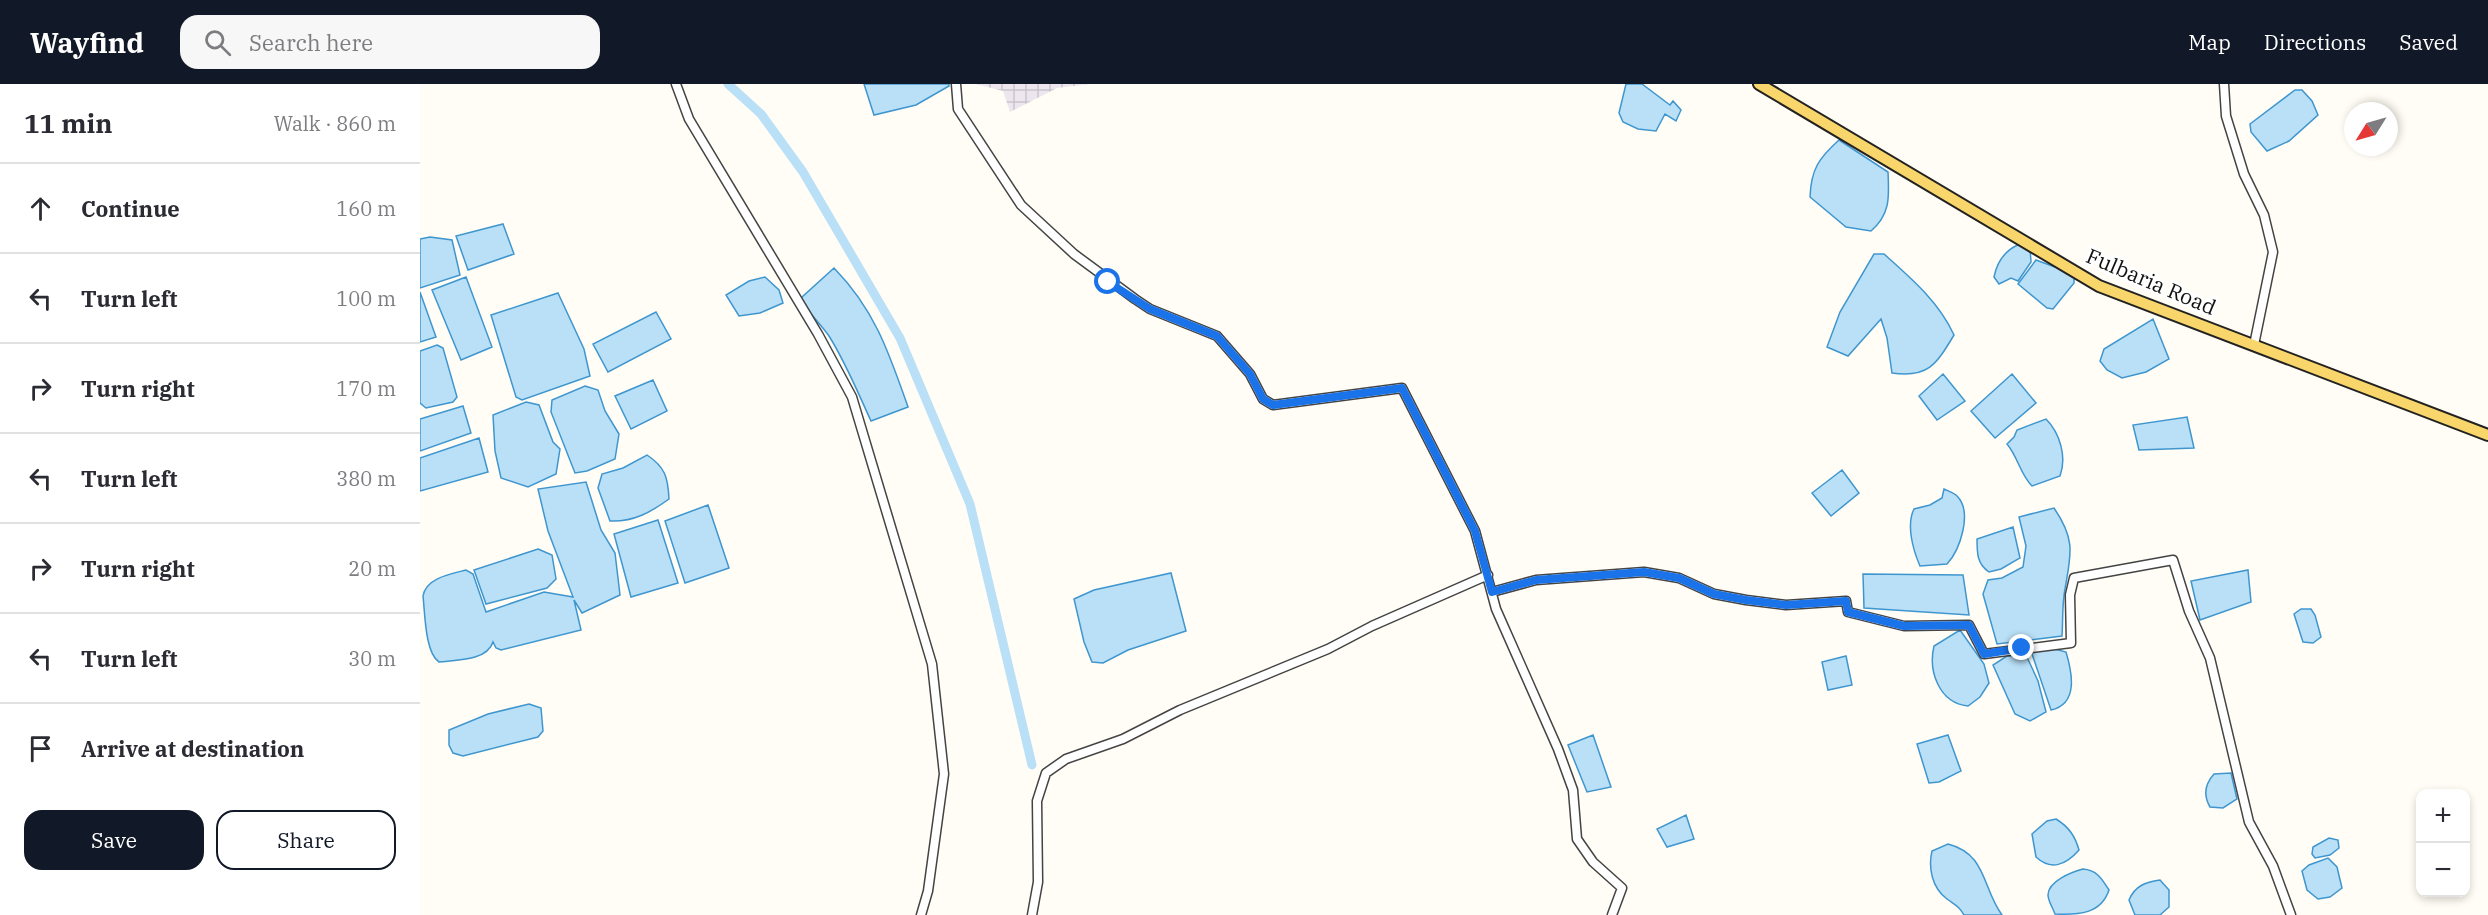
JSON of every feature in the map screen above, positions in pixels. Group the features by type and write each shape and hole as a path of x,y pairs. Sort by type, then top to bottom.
{"main road":[{"name":"Fulbaria Road","path":"1759,84 2099,286 2488,435"}],"street":[{"path":"676,84 694,129 806,313 852,398 932,664 944,774 928,891 921,915"},
{"path":"956,84 958,109 1021,205 1074,254 1135,299 1150,309 1217,336 1250,374 1263,399 1273,405 1402,388 1475,531 1492,592 1514,653 1558,749 1573,790 1577,839 1593,862 1622,888 1612,915"},
{"path":"2224,84 2226,116 2244,174 2264,215 2273,252 2254,345"},
{"path":"1492,592 1536,580 1644,572 1679,578 1714,594 1746,600 1786,605 1846,601 1848,612 1904,626 1969,625 1984,654 2071,643 2070,595 2074,578 2173,560 2189,611 2210,658 2249,822 2273,866 2291,915"},
{"path":"1032,915 1038,882 1037,801 1046,773 1066,759 1123,739 1180,710 1328,649 1372,626 1488,575"}],"shaded area":[{"path":"976,84 1089,84 1057,88 1010,112 1003,91"}],"water":[{"path":"864,84 949,84 949,86 916,105 874,115"},
{"path":"1626,84 1642,84 1670,105 1673,101 1681,110 1676,121 1665,114 1656,131 1638,129 1623,122 1619,113"},
{"path":"2295,90 2302,90 2312,101 2318,115 2289,141 2267,151 2251,132 2250,124"},
{"path":"1839,140 1888,172 1888,197 1885,211 1878,225 1871,231 1846,227 1810,197 1812,179 1817,165"},
{"path":"503,224 514,254 468,270 456,236"},
{"path":"430,237 452,240 460,275 420,288 420,239"},
{"path":"2020,244 2030,248 2031,262 2018,281 2011,278 1999,284 1994,277 1997,266 2006,253"},
{"path":"1874,254 1884,254 1914,281 1941,312 1954,335 1936,362 1923,371 1892,373 1887,338 1881,319 1848,356 1827,347 1840,312"},
{"path":"2036,260 2074,274 2074,283 2053,309 2047,308 2018,284"},
{"path":"834,268 870,316 887,350 908,407 871,421 835,346 801,298"},
{"path":"466,277 492,347 461,360 432,290"},
{"path":"765,277 779,290 783,303 760,313 739,316 726,295 749,281"},
{"path":"420,292 436,337 420,342"},
{"path":"558,293 584,349 590,376 522,400 516,397 491,315"},
{"path":"656,312 671,339 608,372 593,344"},
{"path":"2153,319 2169,359 2146,372 2122,378 2107,370 2100,361 2104,349"},
{"path":"437,345 443,348 457,397 453,402 426,408 420,403 420,351"},
{"path":"1943,374 1965,401 1937,420 1919,396"},
{"path":"2012,374 2036,403 1995,438 1971,411"},
{"path":"653,380 667,411 631,429 615,396"},
{"path":"585,386 598,390 605,411 619,434 615,459 587,471 575,473 551,412 552,400"},
{"path":"526,402 539,405 553,442 560,449 556,474 528,487 501,478 495,451 493,415"},
{"path":"463,406 471,433 420,451 420,419"},
{"path":"2187,417 2194,448 2139,450 2133,425"},
{"path":"2046,419 2055,431 2061,446 2062,469 2060,476 2032,486 2007,444 2017,430"},
{"path":"479,438 488,472 420,491 420,458"},
{"path":"647,455 662,468 668,485 669,499 642,515 627,520 610,521 598,488 602,474 623,468"},
{"path":"1842,470 1859,493 1831,516 1812,493"},
{"path":"586,482 601,530 615,553 620,595 582,613 574,600 581,630 501,650 496,648 493,642 490,648 478,656 439,662 434,657 428,642 423,596 429,585 440,578 466,570 473,574 486,612 544,592 573,597 548,531 538,489"},
{"path":"1944,489 1956,495 1962,503 1964,521 1960,541 1947,564 1920,566 1911,538 1912,515 1914,509 1930,505 1942,498"},
{"path":"708,505 729,568 685,583 665,521"},
{"path":"2054,508 2066,529 2070,547 2063,601 2062,636 1997,644 1983,594 1988,580 2002,578 2023,567 2026,546 2019,517"},
{"path":"658,520 678,583 631,597 614,534"},
{"path":"2013,527 2020,558 2001,569 1989,572 1980,562 1977,539"},
{"path":"538,549 552,555 556,579 547,588 486,604 474,570"},
{"path":"2248,570 2251,602 2200,620 2191,581"},
{"path":"1171,573 1186,631 1128,650 1103,663 1092,662 1084,642 1074,599 1094,590"},
{"path":"1863,574 1963,575 1969,615 1864,608"},
{"path":"2301,609 2311,609 2315,615 2321,637 2313,643 2303,642 2294,614"},
{"path":"1960,630 1984,664 1989,683 1980,697 1968,706 1958,704 1943,692 1934,675 1933,666 1934,646"},
{"path":"2051,648 2066,652 2071,686 2066,701 2060,707 2051,710 2031,651"},
{"path":"2026,655 2038,681 2046,712 2030,721 2015,714 1993,665 2007,656"},
{"path":"1846,656 1852,685 1828,690 1822,662"},
{"path":"529,704 541,708 543,731 538,737 463,756 453,753 449,745 449,730 488,714"},
{"path":"1593,735 1611,787 1587,792 1568,745"},
{"path":"1948,735 1961,771 1939,782 1929,783 1917,744"},
{"path":"2231,773 2237,799 2223,808 2210,807 2206,794 2211,778 2214,774"},
{"path":"1686,815 1694,839 1667,847 1657,829"},
{"path":"2056,819 2071,832 2079,850 2064,862 2053,865 2036,857 2032,834 2047,821"},
{"path":"2329,838 2338,840 2339,848 2330,855 2315,858 2312,854 2313,847"},
{"path":"1948,844 1961,849 1977,864 2002,915 1964,915 1938,889 1931,871 1932,851"},
{"path":"2328,858 2337,867 2342,888 2330,897 2318,899 2307,890 2302,871 2309,865"},
{"path":"2083,869 2096,873 2101,879 2109,890 2105,898 2101,904 2088,911 2055,914 2048,897 2052,885 2061,878"},
{"path":"2160,880 2169,890 2169,907 2160,915 2135,915 2129,900 2131,895 2141,886"}],"waterway":[{"path":"728,84 761,114 803,172 900,338 970,504 1032,765"}],"route":[{"path":"1108,282 1150,309 1217,336 1250,374 1263,399 1273,405 1402,388 1412,403 1475,531 1492,592 1536,580 1644,572 1679,578 1714,594 1746,600 1786,605 1815,605 1846,601 1848,612 1904,626 1969,625 1984,654 2022,648"}]}
